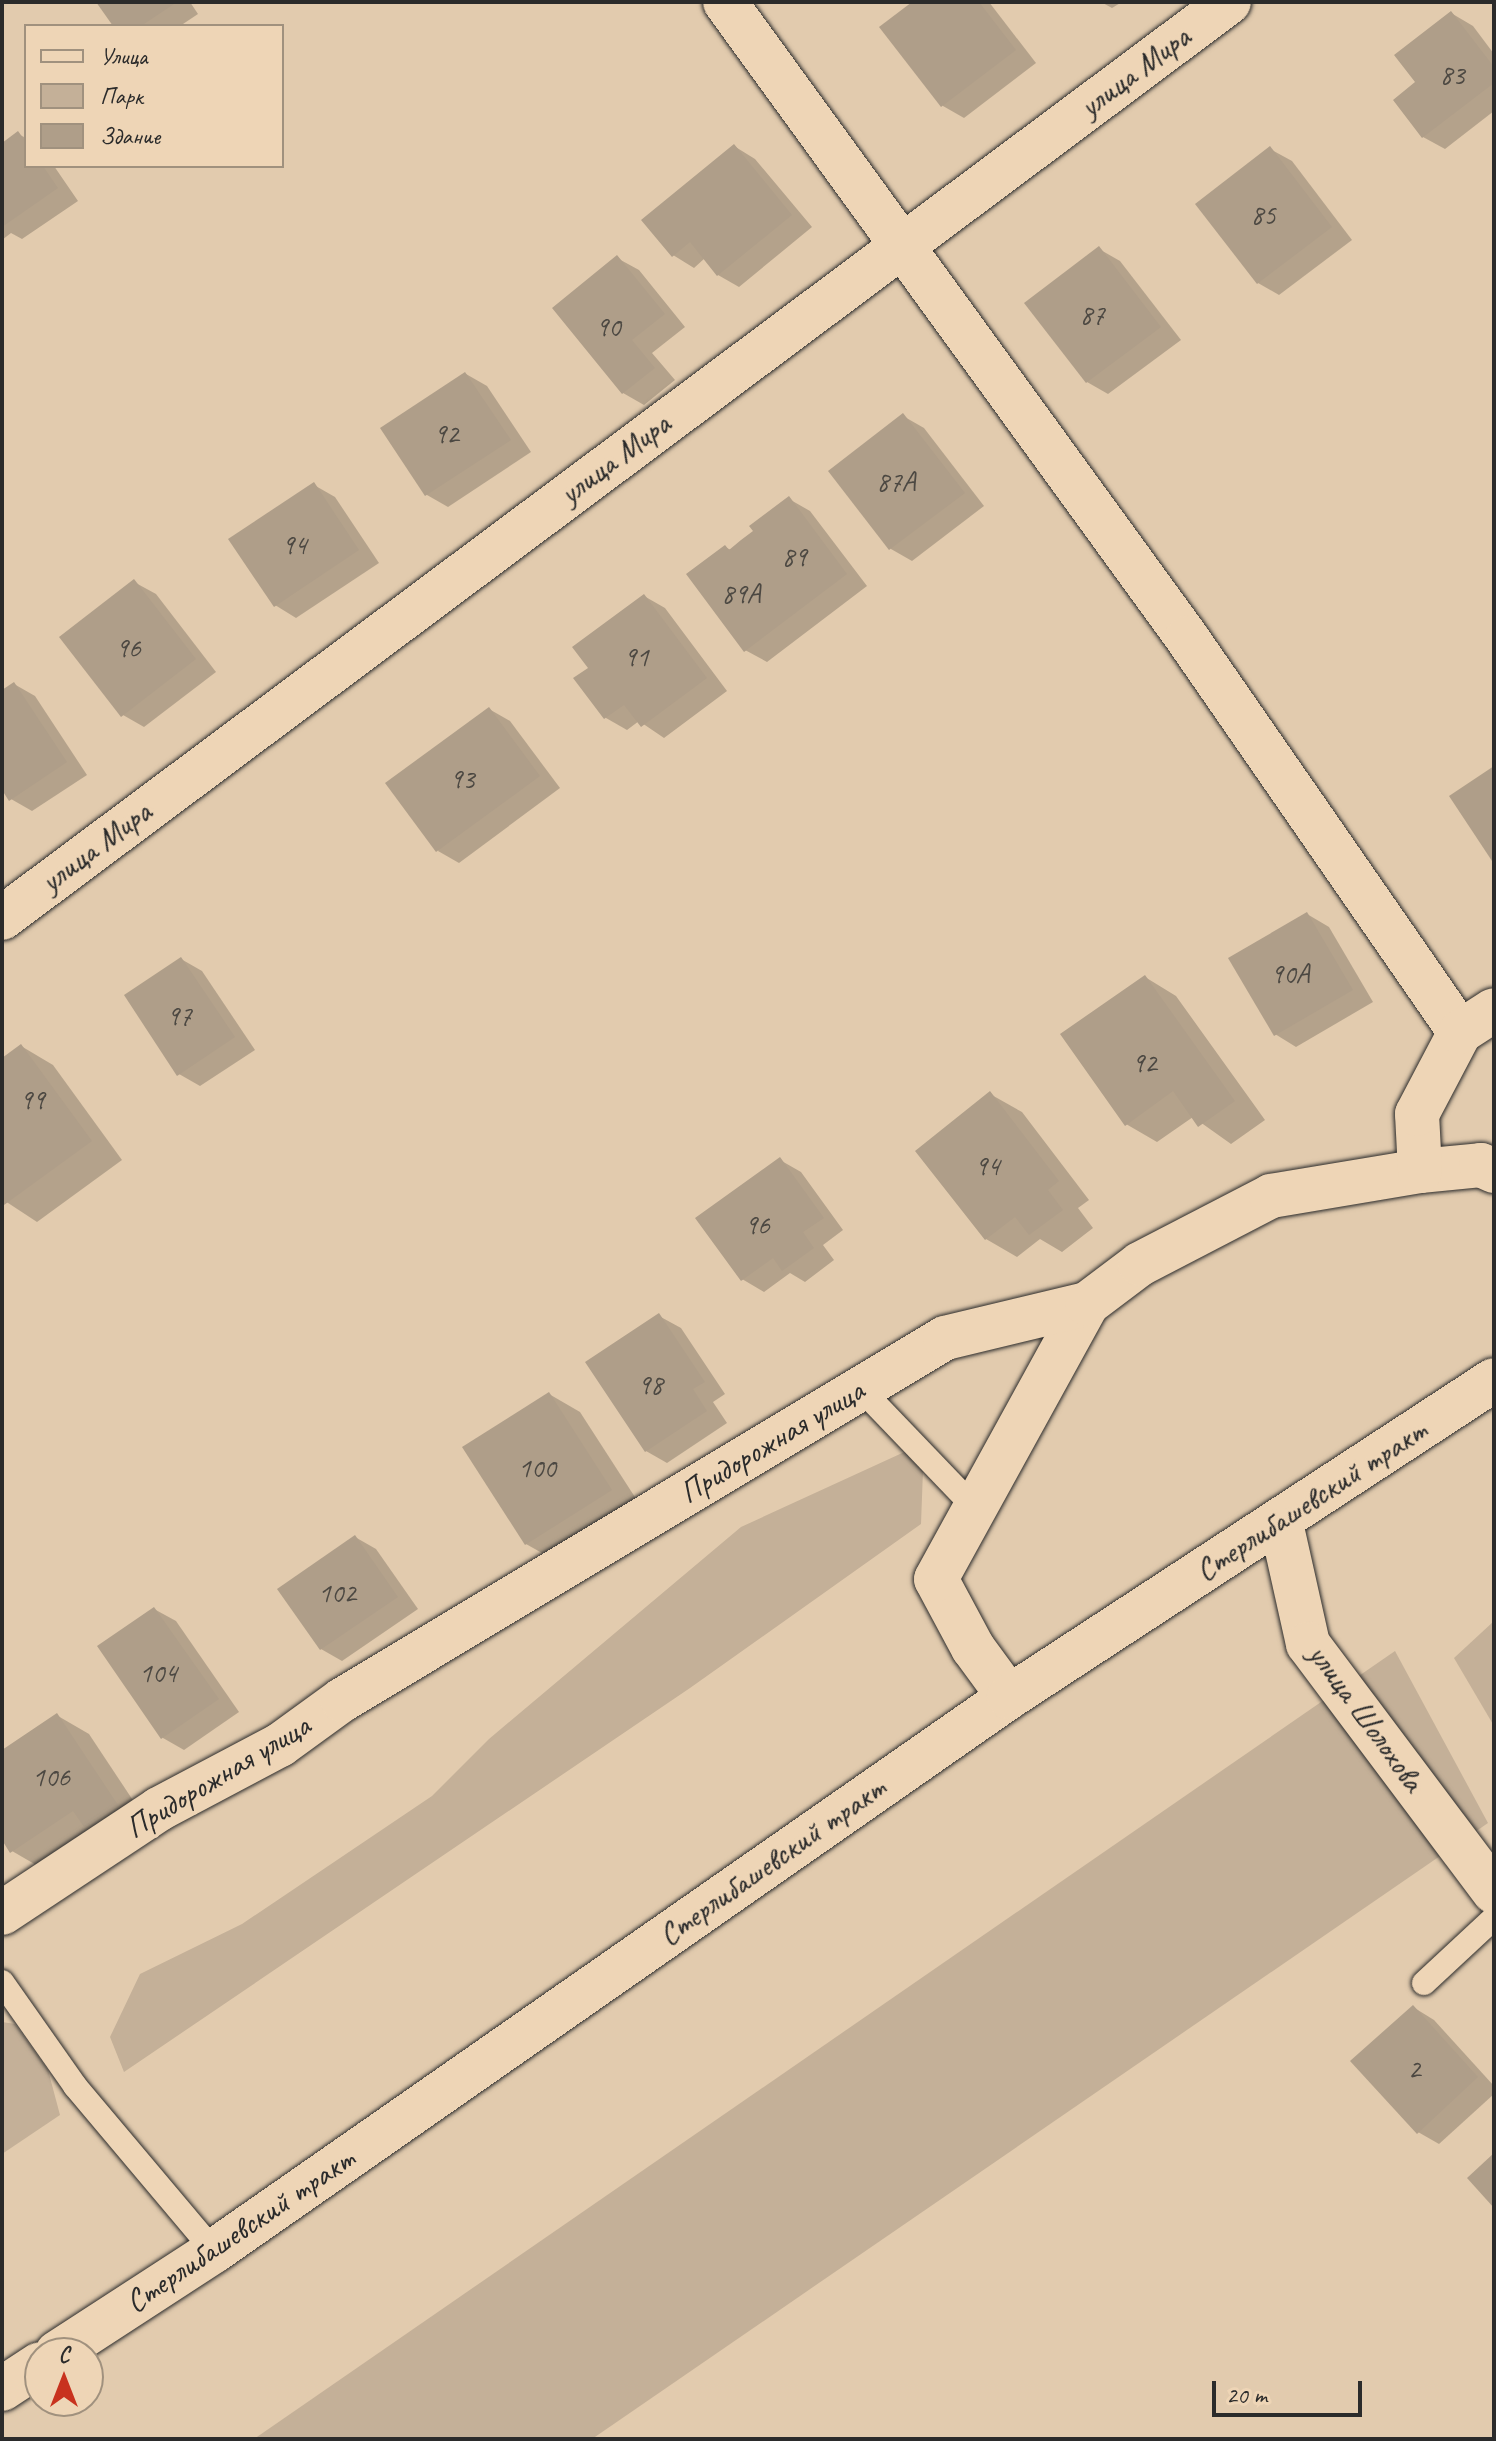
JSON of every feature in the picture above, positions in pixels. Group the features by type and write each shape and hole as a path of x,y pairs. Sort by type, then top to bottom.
{"street":[{"path":"725,2 1477,1021 1417,1114 1420,1171"},
{"name":"улица Мира","path":"2,918 1229,2"},
{"name":"Придорожная улица","path":"2,1913 159,1809 280,1745 342,1700 945,1338 1087,1304 1140,1264 1271,1196 1420,1171 1481,1165 1494,1171"},
{"path":"1009,1697 973,1648 936,1579 1087,1304"},
{"name":"Стерлибашевский тракт","path":"82,2337 214,2251 1009,1697 1281,1523 1494,1380"},
{"name":"улица Шолохова","path":"1281,1523 1308,1644 1494,1892"},
{"path":"2,2389 24,2375"}],"lane":[{"path":"860,1388 974,1507"},
{"path":"1424,1983 1494,1918"},
{"path":"2,1982 75,2086 214,2251"}],"green space":[{"path":"924,1443 921,1524 690,1688 124,2072 110,2037 140,1974 242,1924 432,1796 489,1739 741,1527"},
{"path":"1494,1621 1494,1726 1454,1658"},
{"path":"1395,1651 1488,1823 592,2439 254,2439"},
{"path":"2,2022 15,2024 48,2070 60,2115 2,2154"}],"building":[{"path":"96,2 177,2 144,24 112,24"},
{"path":"912,2 979,2 1016,50 941,107 879,27"},
{"path":"1451,11 1494,67 1494,83 1422,138 1393,100 1415,82 1394,55"},
{"path":"18,131 24,139 24,168 44,168 58,188 2,227 2,143"},
{"path":"734,144 792,215 717,276 690,242 672,257 641,220"},
{"path":"1270,146 1332,227 1257,284 1195,204"},
{"path":"1099,246 1161,327 1086,383 1024,303"},
{"path":"617,255 665,314 632,340 655,368 622,394 552,308"},
{"path":"465,372 511,440 425,496 380,428"},
{"path":"903,413 965,493 889,550 828,471"},
{"path":"314,482 359,550 274,607 228,539"},
{"path":"789,496 847,574 744,652 686,574 725,545 729,550 753,531 749,526"},
{"path":"134,579 196,659 121,717 59,637"},
{"path":"644,594 707,678 641,727 624,705 604,719 573,678 588,668 572,647"},
{"path":"14,682 67,762 9,801 2,790 2,690"},
{"path":"489,707 540,776 436,852 385,783"},
{"path":"1494,766 1494,864 1449,796"},
{"path":"1307,912 1353,990 1274,1036 1228,958"},
{"path":"181,957 235,1037 177,1076 124,995"},
{"path":"1145,975 1235,1101 1198,1127 1173,1091 1125,1126 1060,1034"},
{"path":"21,1044 92,1141 4,1205 2,1058"},
{"path":"990,1091 1059,1181 1048,1190 1063,1210 1029,1235 1015,1217 985,1240 915,1151"},
{"path":"780,1157 824,1218 803,1232 814,1248 782,1271 773,1258 741,1281 695,1218"},
{"path":"659,1313 705,1382 693,1389 707,1411 645,1452 585,1362"},
{"path":"549,1392 612,1490 525,1545 462,1447"},
{"path":"355,1535 398,1597 320,1650 277,1589"},
{"path":"154,1607 219,1699 161,1739 97,1646"},
{"path":"57,1713 118,1805 84,1827 73,1811 10,1853 2,1840 2,1750"},
{"path":"1413,2005 1478,2077 1417,2134 1350,2061"},
{"path":"1494,2153 1494,2208 1467,2178"}]}
